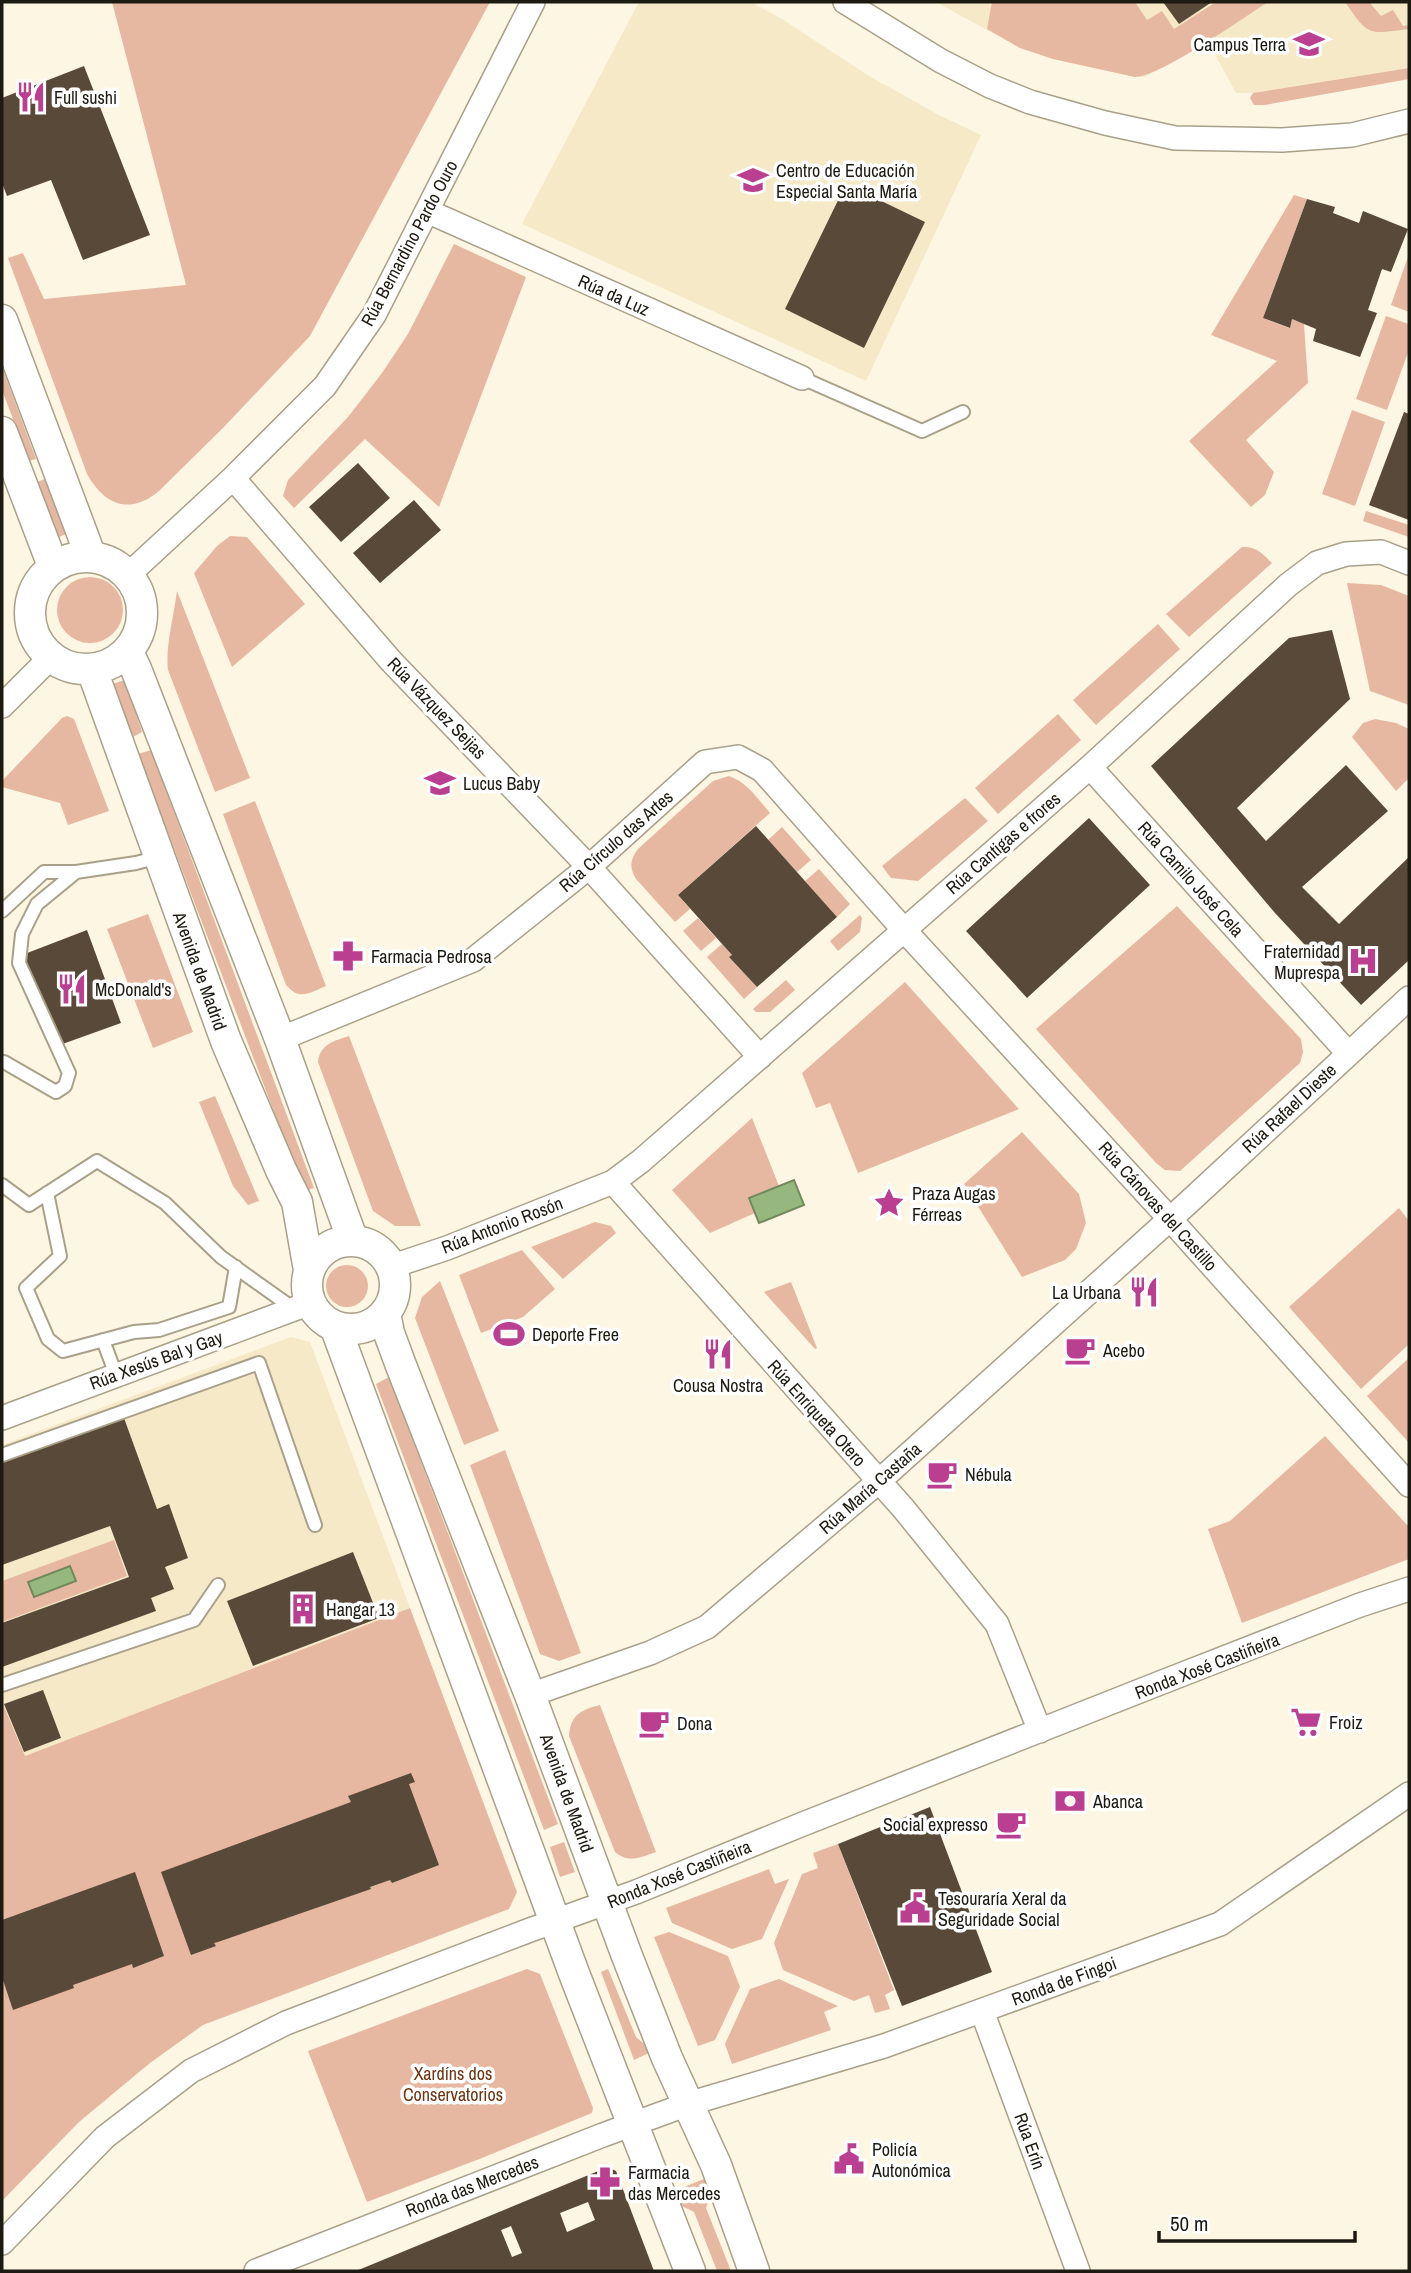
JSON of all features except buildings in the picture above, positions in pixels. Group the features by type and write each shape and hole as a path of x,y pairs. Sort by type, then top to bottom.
{"street":[{"name":"Rúa Bernardino Pardo Ouro","path":"128,575 233,478 325,386 374,315 533,2"},
{"path":"845,2 940,61 990,86 1030,102 1175,138 1282,141 1352,135 1409,121"},
{"name":"Rúa da Luz","path":"427,211 802,378"},
{"path":"2,320 91,557"},
{"path":"2,432 53,566"},
{"name":"Rúa Vázquez Seijas","path":"233,478 391,661 589,867 760,1057"},
{"name":"Rúa Cantigas e frores","path":"613,1182 641,1161 1090,767 1288,585 1317,564 1346,554 1381,552 1409,563"},
{"path":"91,557 112,563 128,575 136,587 142,606 140,632 128,652 113,664 92,670 65,667 50,658 37,643 29,623 29,603 35,587 53,566 71,558 91,557"},
{"path":"128,652 280,1039 353,1241"},
{"path":"2,705 50,658"},
{"name":"Avenida de Madrid","path":"92,670 226,1041 297,1202 309,1270"},
{"name":"Rúa Círculo das Artes","path":"280,1039 473,960 589,867 705,762 738,757 762,770 904,930"},
{"name":"Rúa Camilo José Cela","path":"1090,767 1348,1053"},
{"name":"Rúa Cánovas del Castillo","path":"904,930 1170,1219 1409,1485"},
{"name":"Rúa Rafael Dieste","path":"1170,1219 1409,998"},
{"name":"Rúa Antonio Rosón","path":"390,1266 447,1248 613,1182"},
{"name":"Rúa Enriqueta Otero","path":"613,1182 903,1508 997,1624 1040,1731"},
{"name":"Rúa María Castaña","path":"530,1695 650,1653 707,1627 878,1482 1170,1219"},
{"path":"353,1241 365,1243 375,1249 390,1266 394,1291 385,1313 362,1328 348,1329 324,1321 316,1313 302,1306 307,1292 309,1270 316,1258 339,1243 353,1241"},
{"name":"Rúa Xesús Bal y Gay","path":"2,1418 302,1306"},
{"name":"Avenida de Madrid","path":"385,1313 400,1363 530,1695 667,2058 716,2165 754,2271"},
{"path":"335,1326 555,1922 690,2271"},
{"name":"Ronda Xosé Castiñeira","path":"2,2243 105,2137 191,2071 286,2023 608,1902 1360,1605 1409,1589"},
{"name":"Ronda de Fingoi","path":"688,2104 884,2046 1220,1924 1409,1794"},
{"name":"Rúa Erín","path":"982,2011 1078,2271"},
{"name":"Ronda das Mercedes","path":"256,2271 688,2104"}],"lane":[{"path":"802,378 922,431 963,412"},
{"path":"2,911 44,872 76,872 136,863 159,856"},
{"path":"4,1062 56,1092 65,1086 69,1073 19,963 22,934 37,904 76,872"},
{"path":"2,1185 29,1205 97,1161 165,1203 220,1257 302,1306"},
{"path":"47,1193 60,1256 26,1288 48,1339 63,1351 134,1332 159,1330 229,1307 236,1268"},
{"path":"103,1340 116,1375"},
{"path":"2,1455 259,1363 315,1525"},
{"path":"2,1685 194,1620 218,1585"}],"shaded area":[{"name":"Centro de Educación Especial Santa María","path":"639,2 751,2 869,76 981,135 866,381 522,224"},
{"name":"Campus Terra","path":"936,2 1409,2 1409,68 1253,93 1236,93 1207,40 1145,77 1135,77 1053,59 1020,48"},
{"path":"794,1180 804,1205 759,1223 749,1198"},
{"path":"291,1337 310,1342 410,1608 25,1756 2,1702 2,1445"},
{"path":"70,1566 76,1581 34,1597 28,1582"}],"green space":[{"path":"112,2 490,2 310,336 159,491 138,503 128,505 119,504 102,494 87,474 8,258 23,253 44,299 186,285"},
{"path":"992,2 1135,2 1147,20 1162,11 1174,29 1216,2 1268,2 1182,57 1135,77 1053,59 1020,48 987,29"},
{"path":"1345,2 1369,2 1381,16 1393,10 1403,26 1409,25 1409,29 1385,32 1371,30 1359,22"},
{"path":"1409,68 1409,79 1265,105 1254,105 1250,98 1253,93"},
{"path":"1294,195 1307,199 1263,318 1289,328 1292,319 1304,324 1308,383 1246,440 1274,472 1265,495 1251,507 1189,441 1277,361 1211,335"},
{"path":"454,244 526,277 439,507 365,439 294,508 283,496 288,480 348,417 382,373 408,334"},
{"path":"1409,254 1409,312 1391,305"},
{"path":"1386,316 1409,324 1409,350 1387,410 1356,399"},
{"path":"2,367 36,459 29,461 2,390"},
{"path":"1352,410 1385,422 1355,506 1322,494"},
{"path":"47,478 66,534 57,538 35,483"},
{"path":"1366,511 1409,525 1409,537 1363,521"},
{"path":"230,536 247,537 305,604 232,667 194,573 217,546"},
{"path":"1242,547 1255,549 1272,563 1189,637 1166,614"},
{"path":"96,577 114,586 121,597 121,623 114,634 103,641 84,643 66,634 59,623 57,604 66,586 77,579"},
{"path":"1347,583 1381,585 1409,596 1409,705 1370,691"},
{"path":"177,591 250,778 215,792 168,670 169,642"},
{"path":"1158,624 1180,649 1096,725 1073,700"},
{"path":"125,680 142,732 133,737 112,684"},
{"path":"1058,714 1081,740 998,814 975,788"},
{"path":"67,716 74,719 109,811 68,825 60,803 2,787 2,781 62,718"},
{"path":"1375,719 1409,729 1409,778 1396,791 1352,737 1363,723"},
{"path":"151,750 314,1188 304,1191 138,754"},
{"path":"729,776 747,787 770,813 678,895 690,909 675,922 636,879 631,867 632,860 638,849 713,781"},
{"path":"965,798 988,821 918,881 891,878 882,866"},
{"path":"255,801 326,986 310,993 296,993 286,985 223,814"},
{"path":"782,827 811,860 797,872 768,840"},
{"path":"819,869 850,904 837,917 805,881"},
{"path":"1177,906 1301,1039 1303,1052 1300,1063 1180,1171 1165,1170 1156,1163 1036,1029"},
{"path":"148,914 193,1032 153,1048 107,929"},
{"path":"860,915 860,932 838,951 830,941"},
{"path":"698,918 716,938 701,951 683,931"},
{"path":"722,944 732,955 730,958 757,987 744,999 707,957"},
{"path":"786,980 795,990 770,1012 756,1012 753,1009"},
{"path":"905,982 1019,1109 858,1173 830,1103 816,1108 802,1073"},
{"path":"349,1036 421,1226 395,1226 373,1211 318,1062 325,1047"},
{"path":"215,1096 259,1201 248,1205 233,1186 199,1102"},
{"path":"752,1118 779,1186 749,1198 755,1213 710,1233 672,1190"},
{"path":"1022,1132 1079,1194 1086,1223 1076,1249 1065,1260 1022,1277 964,1184"},
{"path":"1399,1208 1409,1221 1409,1344 1361,1389 1289,1307"},
{"path":"595,1222 611,1226 616,1233 563,1279 531,1247"},
{"path":"522,1250 555,1289 523,1317 481,1333 459,1275"},
{"path":"347,1265 362,1271 368,1286 362,1301 347,1307 332,1301 326,1286 332,1271"},
{"path":"440,1281 499,1431 464,1445 415,1318 422,1297"},
{"path":"791,1282 817,1348 815,1349 764,1292"},
{"path":"1409,1358 1409,1443 1367,1396"},
{"path":"389,1377 558,1824 544,1830 376,1384"},
{"path":"1325,1436 1409,1527 1409,1559 1242,1623 1208,1529 1230,1521"},
{"path":"505,1450 581,1653 559,1661 540,1654 470,1465"},
{"path":"114,1540 127,1576 2,1622 2,1581"},
{"path":"410,1608 517,1892 509,1909 203,2025 150,2063 79,2122 2,2201 2,1702 25,1756"},
{"path":"600,1705 656,1852 630,1859 615,1852 569,1736 572,1723 578,1714"},
{"path":"564,1842 575,1872 560,1877 550,1847"},
{"path":"838,1844 894,1990 885,1995 890,2009 875,2013 869,1995 854,2001 783,1970 774,1943 802,1874 818,1868 813,1853"},
{"path":"769,1869 775,1884 789,1879 762,1939 732,1949 672,1923 666,1908"},
{"path":"669,1932 728,1956 740,1987 715,2040 698,2046 654,1937"},
{"name":"Xardíns dos Conservatorios","path":"527,1969 540,1974 593,2108 592,2113 367,2202 308,2051"},
{"path":"608,1969 636,2037 653,2051 634,2060 601,1972"},
{"path":"779,1979 838,2006 824,2012 831,2030 732,2064 725,2044 750,1989"},
{"path":"704,2179 711,2194 706,2208 731,2271 717,2271 694,2212 680,2205 674,2191"}],"place":[{"name":"Campus Terra","path":"1309,44"},
{"name":"Full sushi","path":"31,97"},
{"name":"Centro de Educación Especial Santa María","path":"753,180"},
{"name":"Lucus Baby","path":"440,783"},
{"name":"Farmacia Pedrosa","path":"348,956"},
{"name":"Fraternidad Muprespa","path":"1363,961"},
{"name":"McDonald's","path":"72,989"},
{"name":"Praza Augas Férreas","path":"889,1203"},
{"name":"La Urbana","path":"1144,1292"},
{"name":"Deporte Free","path":"509,1334"},
{"name":"Acebo","path":"1080,1350"},
{"name":"Cousa Nostra","path":"718,1354"},
{"name":"Nébula","path":"942,1474"},
{"name":"Hangar 13","path":"303,1609"},
{"name":"Froiz","path":"1306,1722"},
{"name":"Dona","path":"654,1723"},
{"name":"Abanca","path":"1070,1801"},
{"name":"Social expresso","path":"1011,1824"},
{"name":"Tesouraría Xeral da Seguridade Social","path":"915,1908"},
{"name":"Policía Autonómica","path":"849,2159"},
{"name":"Farmacia das Mercedes","path":"605,2182"}]}
